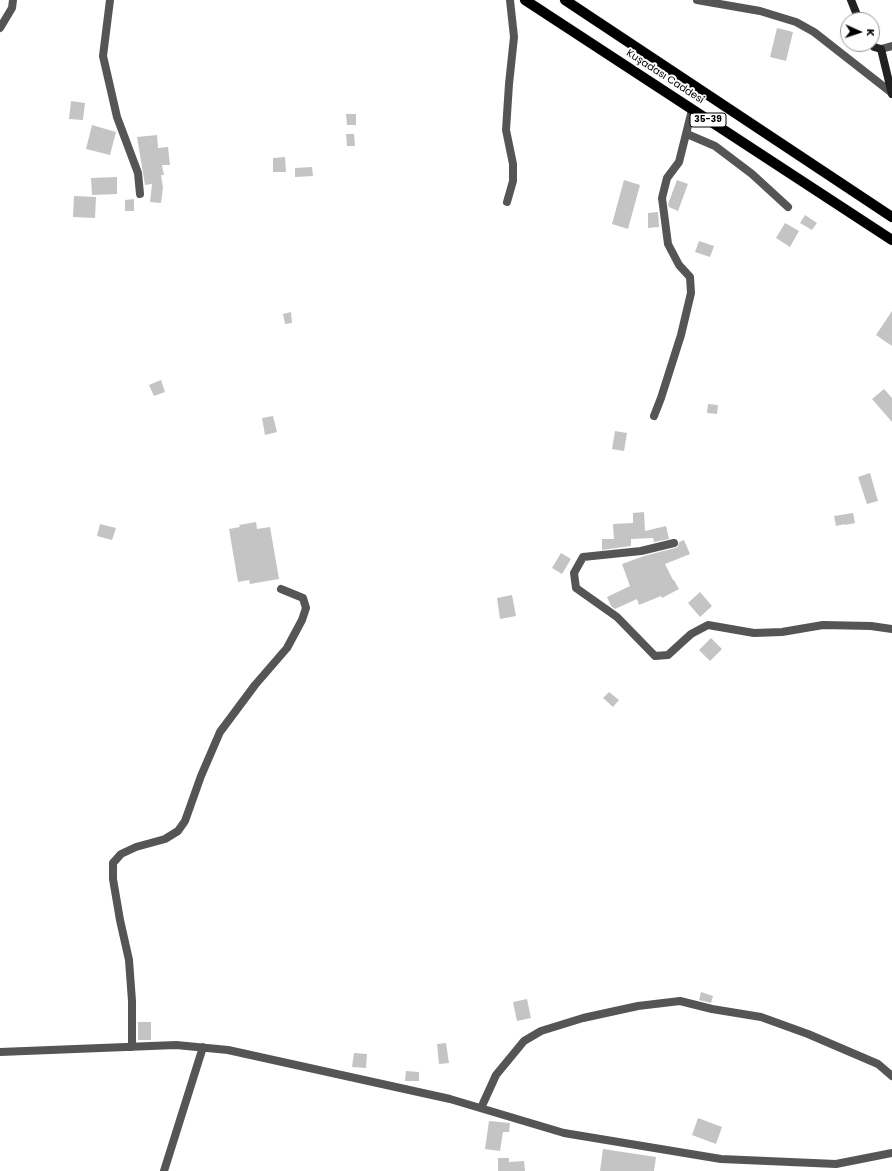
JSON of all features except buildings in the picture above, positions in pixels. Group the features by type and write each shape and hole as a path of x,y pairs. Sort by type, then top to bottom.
{"main road":[{"name":"Kuşadası Caddesi","path":"525,0 892,240"},
{"name":"Kuşadası Caddesi","path":"565,0 892,217"}],"street":[{"path":"0,28 12,8 13,0"},
{"path":"110,0 103,56 117,117 138,173 140,194"},
{"path":"507,202 513,181 513,164 506,130 514,37 510,0"},
{"path":"697,0 760,11 796,22 814,32 892,94"},
{"path":"851,0 856,12"},
{"path":"892,46 881,49 892,94"},
{"path":"654,416 681,335 691,293 690,277 679,266 668,244 662,198 667,178 680,162 692,110"},
{"path":"687,134 715,146 752,174 788,207"},
{"path":"674,543 641,551 583,557 574,573 576,588 617,617 655,656 668,655 691,634 708,625 754,633 782,632 823,625 871,626 892,629"},
{"path":"132,1046 132,1001 129,960 113,879 113,863 121,854 136,847 165,838 178,831 185,820 201,776 220,732 254,685 287,648 302,620 306,608 303,598 281,589"},
{"path":"481,1108 496,1075 524,1041 541,1031 582,1018 638,1006 680,1002 761,1017 795,1029 878,1064 892,1076"},
{"path":"0,1052 132,1046 176,1045 203,1047 228,1050 450,1099 564,1132 721,1159 836,1164 892,1153"},
{"path":"164,1171 203,1047"}]}
